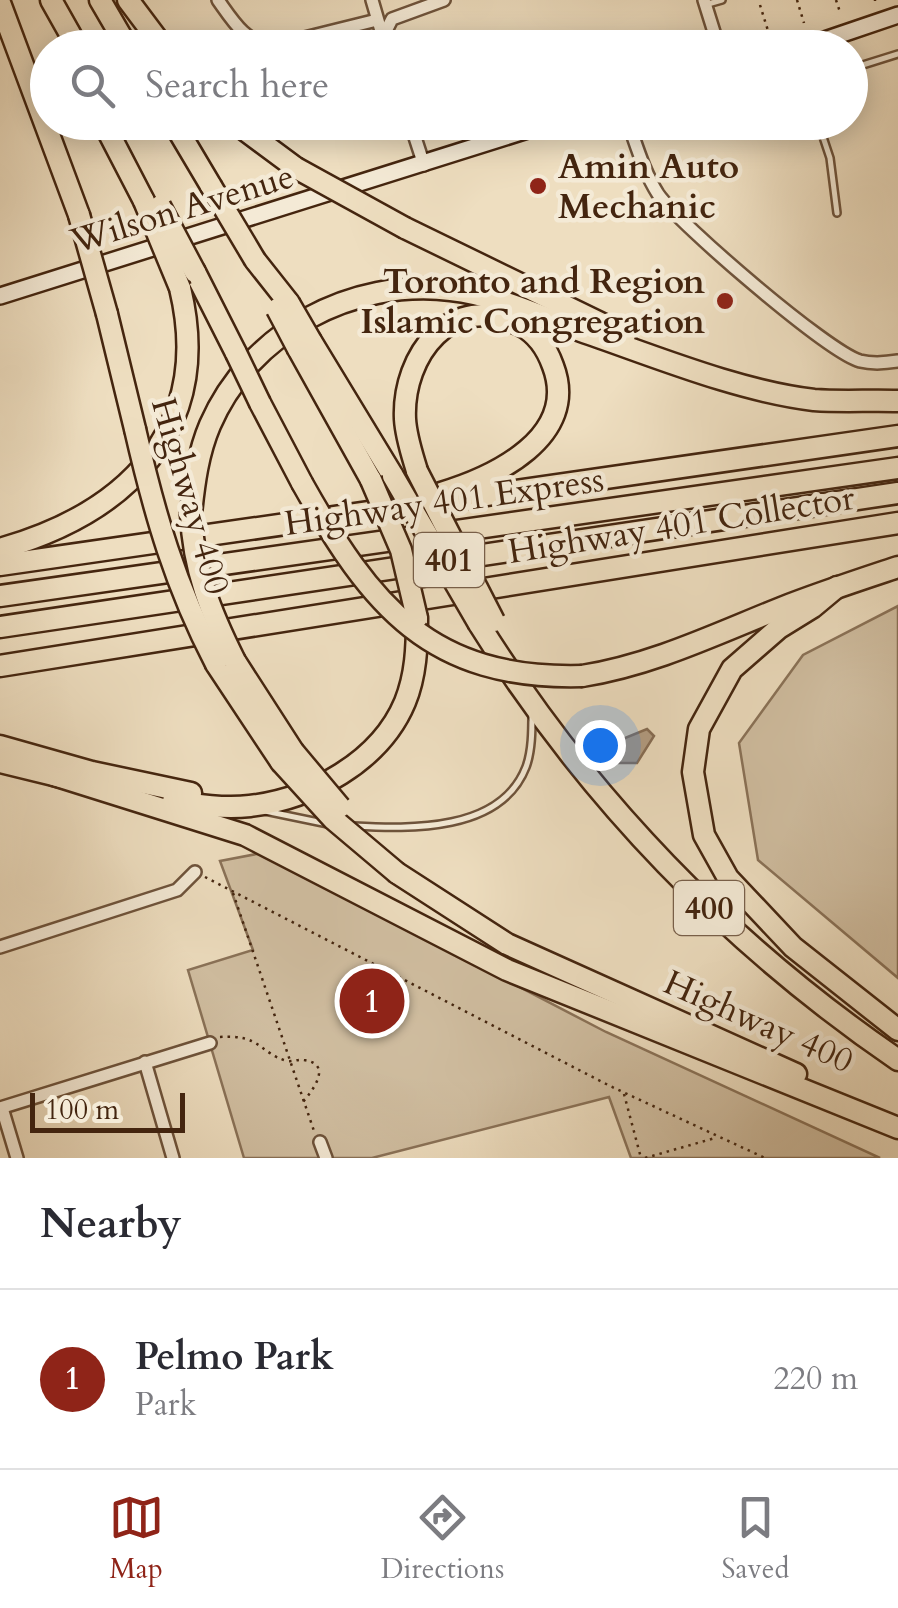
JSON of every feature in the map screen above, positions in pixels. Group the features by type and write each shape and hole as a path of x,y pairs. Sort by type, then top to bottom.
{"highway":[{"path":"49,0 60,30"},
{"path":"49,0 67,30"},
{"path":"100,0 118,30"},
{"path":"128,0 150,30"},
{"name":"Highway 400","path":"0,4 30,84"},
{"name":"Highway 400","path":"51,140 79,215 165,548 179,587 287,757 399,870 507,944 898,1124"},
{"path":"114,140 195,272 302,483 354,570 376,596 435,643 488,666 518,674 582,676 669,654 898,567"},
{"path":"0,549 80,519 117,493 153,455 176,412 186,369 187,322 180,288 125,140"},
{"path":"0,762 175,801 248,806 298,794 348,769 383,738 394,722 413,674 417,618 402,550 305,345 184,140"},
{"path":"258,140 296,168 405,228 694,368"},
{"path":"225,663 194,551 191,514 204,442 232,388 268,346 314,313 358,296 417,288 452,290 489,297 750,386 814,400 898,401"},
{"path":"368,513 486,477 511,464 535,444 550,420 557,391 555,370 532,332 506,319 460,319 428,340 416,358 406,390 405,419 417,471 486,622"},
{"path":"305,345 486,622"},
{"name":"Highway 401 Collector","path":"0,565 898,436"},
{"name":"Highway 401 Express","path":"0,596 898,468"},
{"name":"Highway 401 Express","path":"0,627 898,493"},
{"name":"Highway 401 Collector","path":"0,666 898,523"},
{"path":"837,587 778,628 732,669 700,729 693,772 704,836 728,878 793,948 898,1030"},
{"name":"Highway 400","path":"486,622 527,696 598,789 678,878 792,982 898,1060"},
{"path":"0,746 92,772 194,793 298,794"},
{"path":"54,775 245,836 507,970 898,1124"}],"main road":[{"path":"856,30 898,16"},
{"name":"Wilson Avenue","path":"0,296 498,140"}],"street":[{"path":"218,0 239,30"},
{"path":"372,0 381,30"},
{"path":"372,0 386,10 406,12"},
{"path":"386,30 406,12 444,0"},
{"path":"704,2 713,30"},
{"path":"337,30 378,20"},
{"path":"416,140 424,165"},
{"path":"635,140 660,197 833,348 860,361 898,361"},
{"path":"0,947 177,890 195,872"},
{"path":"17,1158 1,1108 210,1043"},
{"path":"145,1062 173,1158"},
{"path":"320,1142 326,1158"}],"lane":[{"path":"704,2 722,0"},
{"path":"868,63 898,54"},
{"path":"824,140 837,212"},
{"path":"248,806 344,826 410,827 466,820 497,803 526,768 532,738 527,696"}],"path":[{"path":"797,0 804,23"},
{"path":"836,0 840,12"},
{"path":"760,5 768,30"},
{"path":"195,872 623,1092 766,1158"},
{"path":"232,891 302,1103 320,1142"},
{"path":"210,1043 220,1036 252,1039 288,1061 314,1064 320,1082 302,1103"},
{"path":"623,1092 643,1158 719,1136"}],"shaded area":[{"path":"898,606 898,978 758,860 739,743 803,655"},
{"path":"647,729 654,736 637,763 619,763 617,754 625,738"},
{"path":"262,853 606,1032 880,1158 631,1158 609,1097 372,1158 244,1158 188,970 253,950 220,861"}],"place":[{"name":"Amin Auto Mechanic","path":"538,186"},
{"name":"Toronto and Region Islamic Congregation","path":"725,301"},
{"name":"Pelmo Park","path":"372,1001"}]}
